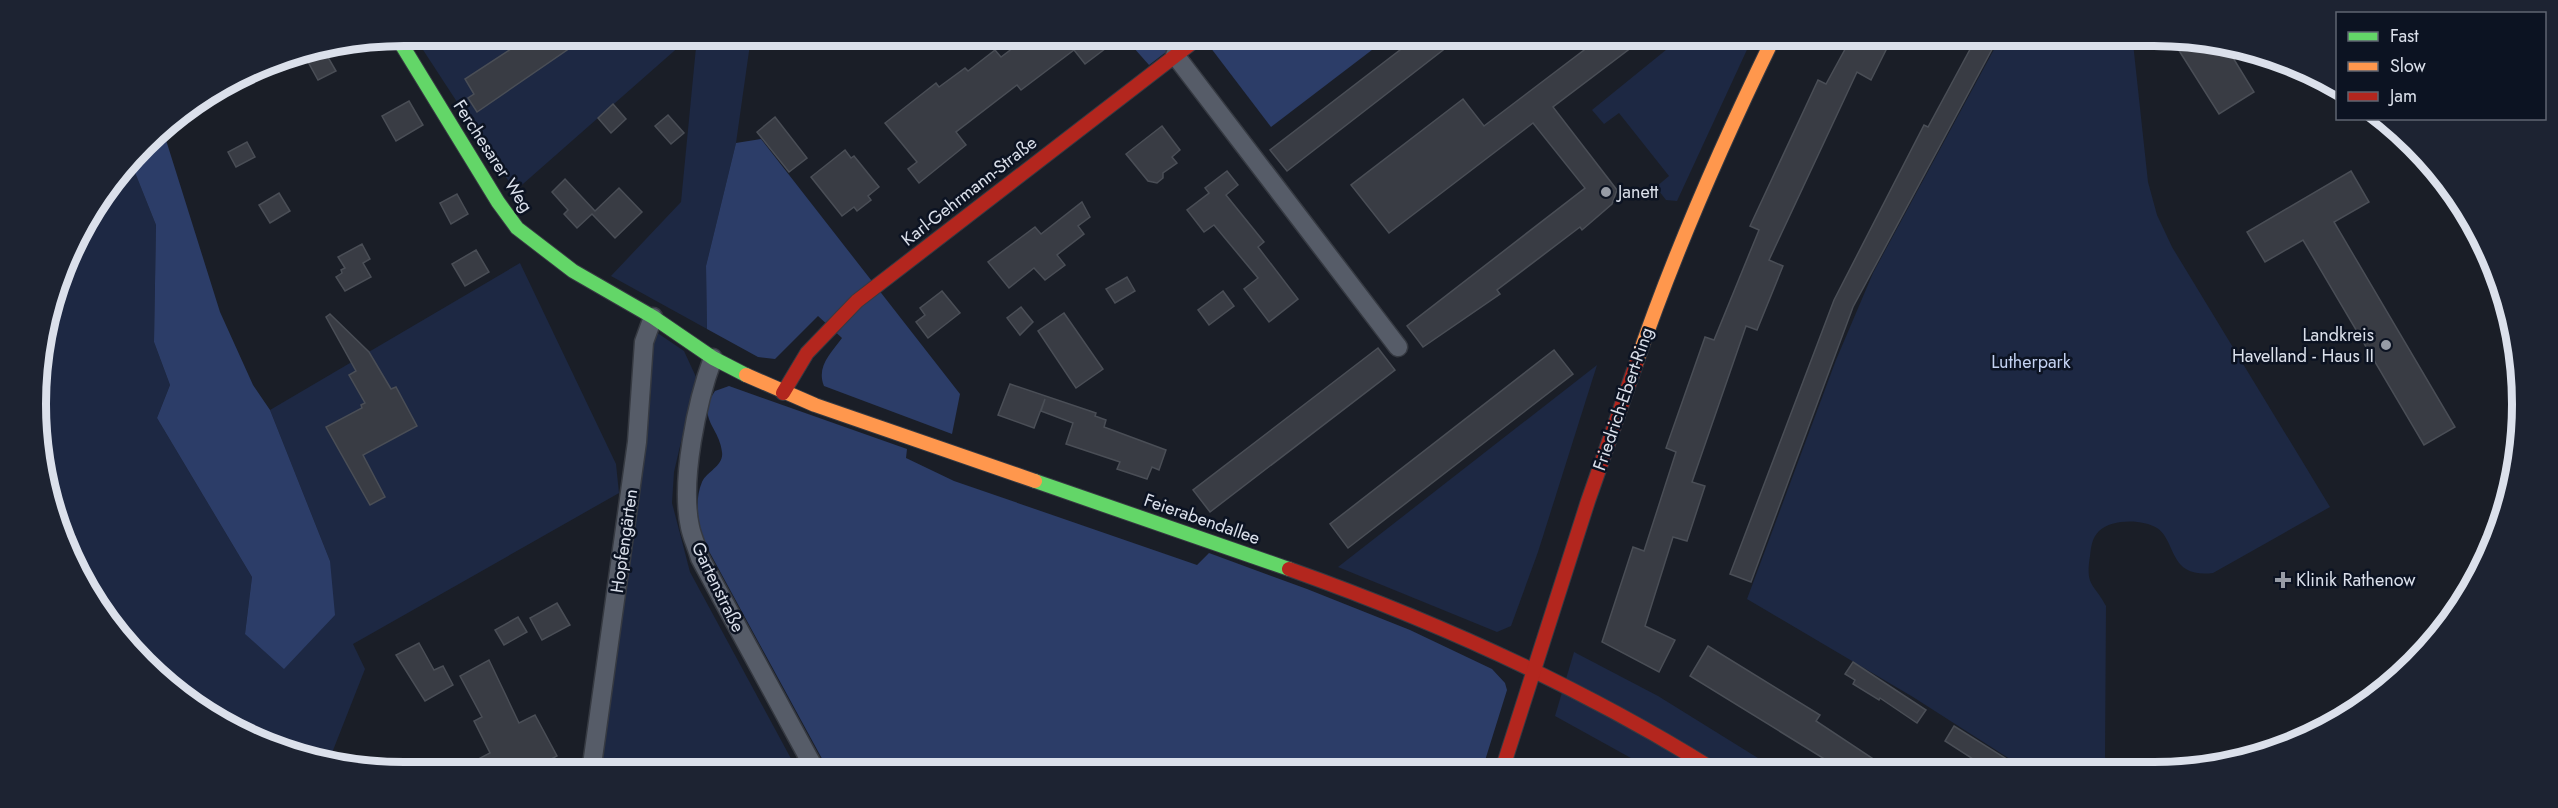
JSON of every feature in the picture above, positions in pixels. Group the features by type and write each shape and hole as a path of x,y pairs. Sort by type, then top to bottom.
{"street":[{"name":"Ferchesarer Weg","path":"402,46 498,202 518,228 573,271 672,329"},
{"name":"Karl-Gehrmann-Straße","path":"783,393 807,353 857,301 1187,46"},
{"name":"Friedrich-Ebert-Ring","path":"1505,762 1624,394 1660,294 1730,128 1770,46"},
{"path":"1175,55 1398,347"},
{"name":"Hopfengärten","path":"592,762 637,442 644,342 653,317"},
{"name":"Feierabendallee","path":"672,329 713,358 783,393 1336,586 1418,618 1534,671 1647,728 1701,762"},
{"name":"Gartenstraße","path":"713,358 704,381 690,458 687,495 690,526 700,558 811,762"}],"green space":[{"path":"421,46 680,46 515,191"},
{"path":"696,46 750,46 736,143 706,266 707,329 611,276 681,202"},
{"path":"1671,46 1749,46 1677,201 1666,200 1656,187 1669,176 1619,113 1604,124 1592,110"},
{"name":"Lutherpark","path":"1996,46 2133,46 2148,182 2157,215 2172,247 2330,507 2213,573 2192,572 2186,569 2177,560 2162,532 2151,525 2119,522 2099,531 2091,546 2089,574 2092,584 2106,606 2105,757 2107,762 2015,762 1913,697 1747,599 1836,360 1873,273"},
{"path":"134,169 156,225 154,342 170,385 157,418 252,577 245,634 330,561 270,410 520,263 616,464 619,493 353,644 365,669 331,754 289,743 225,714 168,673 120,622 83,562 65,519 53,474 46,404 50,357 53,334 65,289 83,246 107,205"},
{"path":"656,332 684,351 696,377 674,472 672,503 690,572 793,762 599,762 651,395 651,339"},
{"path":"1597,365 1538,552 1511,626 1497,632 1338,567"},
{"path":"1574,652 1658,696 1764,762 1638,762 1555,716"}],"shaded area":[{"path":"1132,46 1174,46 1149,65"},
{"path":"1209,46 1377,46 1271,127"},
{"path":"164,139 166,140 220,312 253,385 270,410 330,561 335,615 284,669 245,634 252,577 157,418 170,385 154,342 156,225 134,169"},
{"path":"761,139 960,394 952,434 824,386 823,366 842,338 818,316 775,359 758,357 707,329 706,266 736,143"},
{"path":"729,386 907,449 906,458 954,481 1197,565 1209,553 1410,630 1492,669 1505,683 1507,690 1485,762 824,762 704,542 699,520 698,497 704,478 718,465 722,457 720,443 708,416 710,401 715,391"}],"building":[{"path":"509,46 573,46 477,112 468,98 474,94 465,79 511,49"},
{"path":"1015,46 1109,46 1085,64 1074,50 1021,90 1017,85 956,132 966,145 919,183 908,169 917,162 885,123 936,83 939,87 965,68 968,71 995,50 1001,57"},
{"path":"1405,46 1448,46 1287,171 1270,150"},
{"path":"1589,46 1633,46 1553,107 1617,190 1612,204 1582,230 1580,227 1497,290 1500,294 1423,347 1407,326 1585,188 1533,123 1389,233 1351,185 1463,99 1484,126"},
{"path":"1847,46 1888,46 1871,80 1857,72 1769,260 1783,266 1757,330 1746,326 1692,482 1705,486 1687,541 1673,537 1645,626 1675,640 1659,672 1602,642 1633,547 1644,551 1676,452 1666,448 1705,337 1714,340 1759,230 1750,226 1818,80 1826,84"},
{"path":"1972,46 1994,46 1853,307 1751,582 1730,574 1834,300 1924,125 1928,127"},
{"path":"2181,47 2231,55 2254,92 2219,114 2178,49"},
{"path":"327,55 336,71 318,80 307,60"},
{"path":"409,101 423,125 396,141 382,116"},
{"path":"613,104 626,119 611,133 598,118"},
{"path":"668,115 684,133 671,144 655,126"},
{"path":"775,117 807,158 789,172 757,132"},
{"path":"1162,126 1180,150 1172,157 1177,163 1163,173 1163,178 1157,183 1148,181 1126,154"},
{"path":"247,142 255,157 236,167 228,152"},
{"path":"845,150 851,158 854,156 879,187 868,196 871,200 857,211 854,207 842,216 811,177"},
{"path":"1227,171 1238,185 1226,195 1264,242 1258,247 1298,299 1269,322 1244,289 1258,278 1214,225 1204,232 1187,210 1209,193 1205,188"},
{"name":"Landkreis Havelland - Haus II","path":"2351,171 2369,202 2334,222 2455,427 2424,445 2303,240 2265,262 2247,232"},
{"path":"565,179 595,211 619,188 642,212 615,238 592,214 577,228 564,214 568,210 552,192"},
{"path":"279,193 290,211 270,223 259,205"},
{"path":"457,194 468,214 451,224 440,203"},
{"path":"1082,202 1090,217 1078,226 1084,234 1057,255 1065,265 1045,280 1034,268 1009,288 988,262 1035,227 1041,234"},
{"path":"362,244 370,259 363,263 371,277 345,291 336,277 345,268 338,257"},
{"path":"476,250 489,272 465,286 452,264"},
{"path":"1127,277 1135,291 1115,303 1106,289"},
{"path":"942,291 960,313 928,338 916,322 925,315 920,308"},
{"path":"1223,291 1234,306 1209,325 1198,310"},
{"path":"1021,307 1033,322 1020,335 1007,318"},
{"path":"1064,313 1103,369 1076,388 1038,331"},
{"path":"330,314 369,352 391,389 396,387 417,426 363,455 385,497 370,505 326,427 362,408 361,405 365,403 349,375 356,371 326,317"},
{"path":"1378,348 1395,370 1210,512 1193,490"},
{"path":"1554,350 1573,374 1348,548 1330,524"},
{"path":"1010,384 1096,413 1095,416 1106,420 1104,427 1166,450 1159,470 1152,467 1147,479 1117,469 1120,462 1066,444 1073,423 1041,411 1045,399 1034,428 998,415"},
{"path":"557,603 570,625 542,640 530,618"},
{"path":"518,617 527,632 504,645 495,630"},
{"path":"419,643 434,670 443,666 453,685 425,701 396,655"},
{"path":"1708,646 1820,715 1816,721 1878,762 1821,762 1823,758 1690,676"},
{"path":"489,660 519,723 535,715 557,756 546,762 473,762 490,753 474,721 482,717 460,676"},
{"path":"1853,662 1926,710 1917,723 1880,698 1879,700 1853,684 1855,680 1845,674"},
{"path":"1954,726 2011,762 1978,762 1945,741"}],"traffic: fast":[{"path":"403,46 498,202 517,228 573,271 653,317 713,358 746,375"},
{"path":"1035,481 1289,569"}],"traffic: slow":[{"path":"1636,364 1699,200 1770,46"},
{"path":"746,375 815,405 1035,481"}],"traffic: jam":[{"path":"783,393 807,353 857,301 1188,46"},
{"path":"1505,762 1588,501 1636,364"},
{"path":"1289,569 1398,610 1505,657 1610,710 1701,762"}],"place":[{"name":"Janett","path":"1606,192"},
{"name":"Landkreis Havelland - Haus II","path":"2386,345"},
{"name":"Klinik Rathenow","path":"2283,580"}]}
